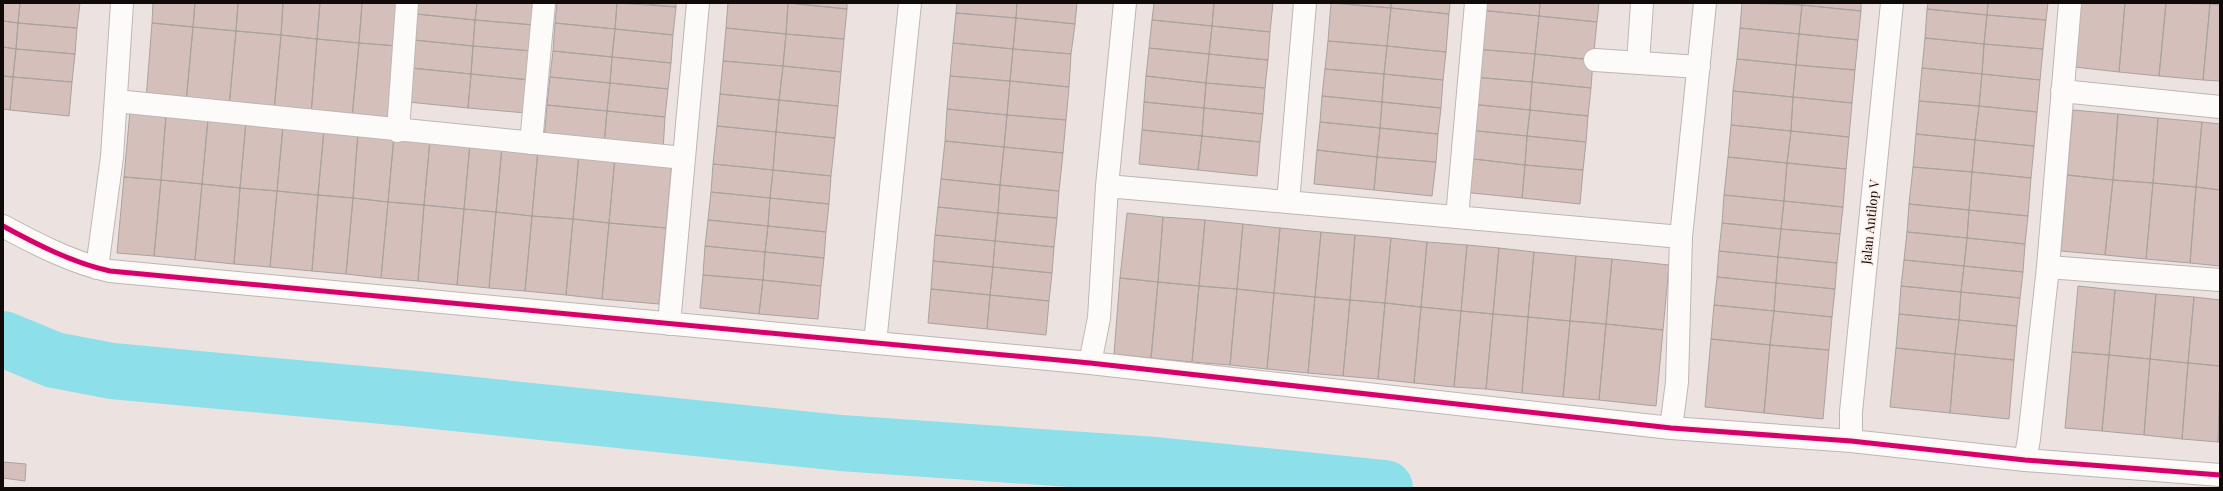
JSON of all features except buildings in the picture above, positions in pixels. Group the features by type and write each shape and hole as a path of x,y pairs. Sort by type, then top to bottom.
{"street":[{"path":"97,268 112,157 122,3"},
{"path":"398,130 407,3"},
{"path":"531,143 544,3"},
{"path":"669,324 698,3"},
{"path":"874,343 910,3"},
{"path":"1090,363 1099,318 1108,186 1125,3"},
{"path":"1288,202 1305,3"},
{"path":"1457,217 1476,3"},
{"path":"1638,63 1642,3"},
{"path":"1671,428 1677,382 1681,237 1705,3"},
{"name":"Jalan Antilop V","path":"1851,441 1851,412 1892,3"},
{"path":"2025,460 2029,439 2048,267 2070,3"},
{"path":"1596,60 1699,67"},
{"path":"2062,91 2220,107"},
{"path":"116,101 684,158"},
{"path":"1108,186 1681,237"},
{"path":"3,226 36,244 97,268 669,324 1090,363 1671,428 1851,441 2025,460 2220,474"},
{"path":"2048,267 2220,280"}],"waterway":[{"path":"3,339 54,360 112,371 416,399 841,443 1156,465 1385,488"}],"cycle path":[{"path":"3,226 69,258 96,268 110,271 1090,363 1671,428 1851,441 2025,460 2220,475"}]}
